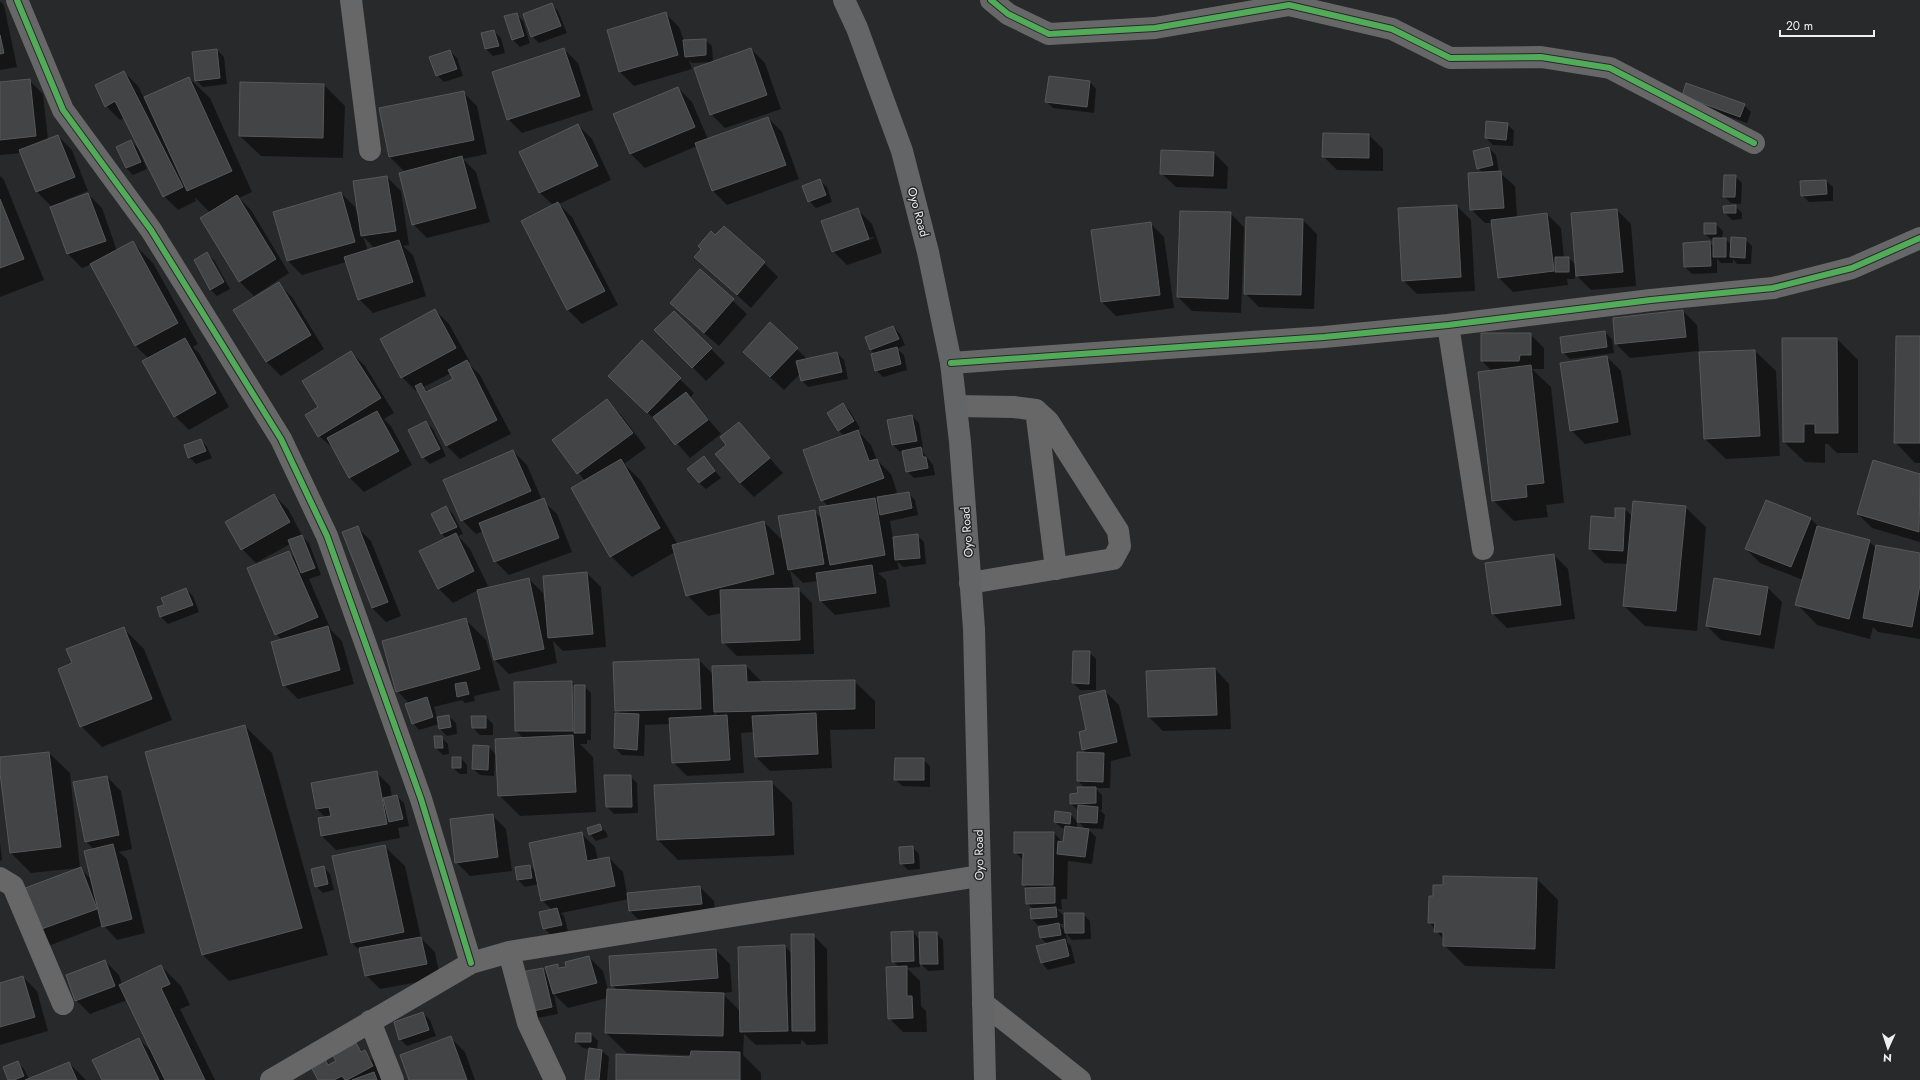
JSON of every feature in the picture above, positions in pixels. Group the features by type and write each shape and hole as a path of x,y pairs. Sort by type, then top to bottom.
{"highway":[{"name":"Oyo Road","path":"844,0 857,28 902,151 928,252 951,363 960,442 974,629 985,1080"}],"street":[{"path":"17,0 63,110 151,230 281,439 327,536 421,799 471,963"},
{"path":"351,0 370,150"},
{"path":"991,0 1008,14 1049,34 1155,28 1289,5 1392,29 1450,58 1541,57 1610,68 1754,144"},
{"path":"951,363 1316,338 1448,325 1651,300 1773,288 1852,268 1920,238"},
{"path":"1448,325 1483,549"},
{"path":"956,406 1014,407 1036,410 1048,421 1118,531 1120,546 1113,559 970,583"},
{"path":"1036,410 1056,568"},
{"path":"271,1080 471,963 509,952 979,876"},
{"path":"0,878 13,886 63,1004"},
{"path":"509,952 528,1023 555,1080"},
{"path":"983,1003 1080,1080"},
{"path":"370,1021 393,1080"}],"building":[{"path":"552,3 561,26 531,37 523,14"},
{"path":"666,12 678,55 619,72 607,30"},
{"path":"517,13 524,36 512,40 504,16"},
{"path":"494,30 499,46 485,49 481,33"},
{"path":"0,35 4,53 0,54"},
{"path":"706,39 706,55 685,57 683,40"},
{"path":"564,48 580,96 507,120 492,72"},
{"path":"751,48 767,95 710,115 694,68"},
{"path":"217,49 220,78 195,81 192,52"},
{"path":"450,50 457,69 436,76 429,57"},
{"path":"124,71 183,187 163,197 115,101 105,107 95,85"},
{"path":"1049,76 1090,81 1087,107 1045,102"},
{"path":"189,77 232,171 187,191 144,97"},
{"path":"30,79 36,136 0,140 0,82"},
{"path":"240,82 324,84 323,138 239,136"},
{"path":"1686,83 1745,104 1740,117 1682,96"},
{"path":"678,87 695,127 630,154 613,114"},
{"path":"464,91 474,140 389,157 379,108"},
{"path":"768,117 786,165 712,191 695,143"},
{"path":"1486,121 1508,123 1506,140 1485,138"},
{"path":"578,124 598,166 539,193 519,152"},
{"path":"1323,133 1369,134 1369,158 1322,157"},
{"path":"58,135 75,177 36,192 19,150"},
{"path":"131,140 141,162 126,168 116,147"},
{"path":"1489,147 1493,165 1477,169 1473,151"},
{"path":"1161,150 1214,152 1213,176 1160,174"},
{"path":"462,156 476,208 412,225 399,173"},
{"path":"1501,171 1504,208 1470,210 1468,173"},
{"path":"1724,175 1736,175 1735,197 1723,197"},
{"path":"387,176 396,231 361,236 353,181"},
{"path":"820,179 826,195 808,202 802,186"},
{"path":"1826,180 1827,194 1801,196 1800,181"},
{"path":"341,192 355,242 287,261 273,212"},
{"path":"88,193 106,241 67,254 50,207"},
{"path":"237,195 276,259 239,282 200,218"},
{"path":"0,199 24,259 0,268"},
{"path":"558,202 605,291 567,310 521,221"},
{"path":"1457,205 1461,277 1402,281 1398,208"},
{"path":"1736,205 1736,213 1724,213 1723,206"},
{"path":"858,208 869,239 832,252 821,221"},
{"path":"1617,209 1623,272 1576,276 1571,213"},
{"path":"1180,211 1231,212 1228,299 1177,297"},
{"path":"1547,213 1554,271 1498,278 1491,220"},
{"path":"1246,217 1303,219 1301,295 1244,294"},
{"path":"1151,222 1160,295 1101,302 1091,230"},
{"path":"1704,223 1716,223 1716,234 1704,234"},
{"path":"724,226 765,262 737,295 694,257 701,249 698,246 711,231 715,235"},
{"path":"1731,237 1746,238 1745,258 1730,257"},
{"path":"1713,238 1726,238 1726,257 1713,257"},
{"path":"399,240 413,282 358,300 344,257"},
{"path":"133,241 178,323 135,346 90,264"},
{"path":"1710,241 1711,266 1684,267 1683,243"},
{"path":"207,252 224,282 210,290 194,260"},
{"path":"1555,257 1569,257 1569,272 1555,272"},
{"path":"700,269 734,299 704,333 670,303"},
{"path":"279,282 311,335 266,362 233,310"},
{"path":"435,309 456,348 401,378 380,339"},
{"path":"1683,310 1686,337 1615,344 1613,318"},
{"path":"674,311 712,348 692,368 654,330"},
{"path":"770,322 798,348 770,377 743,352"},
{"path":"893,326 899,339 870,350 865,337"},
{"path":"1605,331 1607,347 1562,353 1560,337"},
{"path":"1481,333 1531,333 1531,355 1520,355 1519,361 1481,361"},
{"path":"1896,336 1920,336 1920,443 1894,443"},
{"path":"185,338 216,393 174,417 142,361"},
{"path":"1782,338 1837,338 1838,433 1815,433 1815,424 1804,424 1804,442 1783,442"},
{"path":"642,340 681,378 647,413 608,376"},
{"path":"897,347 901,364 875,371 871,354"},
{"path":"1755,350 1760,436 1704,439 1699,352"},
{"path":"351,351 381,398 318,437 305,415 318,407 302,381"},
{"path":"837,352 842,372 801,381 796,361"},
{"path":"1607,356 1618,422 1570,431 1560,363"},
{"path":"467,360 497,420 446,446 415,386 421,383 426,392 453,379 448,370"},
{"path":"1531,365 1544,483 1526,485 1527,497 1492,501 1478,372"},
{"path":"686,392 708,420 675,445 653,417"},
{"path":"607,399 633,433 577,474 552,440"},
{"path":"843,403 854,421 838,431 827,413"},
{"path":"377,411 399,451 349,478 327,438"},
{"path":"912,415 917,441 892,445 887,420"},
{"path":"426,421 440,449 422,458 408,430"},
{"path":"739,422 770,458 740,483 715,454 726,445 720,437"},
{"path":"858,430 869,461 877,459 884,478 821,501 803,450"},
{"path":"201,439 206,451 188,458 184,445"},
{"path":"921,447 923,457 926,457 928,468 906,472 902,451"},
{"path":"513,450 531,491 461,521 443,480"},
{"path":"704,456 715,471 699,483 687,469"},
{"path":"621,459 660,528 610,557 571,488"},
{"path":"1873,460 1920,474 1919,532 1857,514"},
{"path":"909,492 912,508 880,515 877,497"},
{"path":"274,494 290,522 241,550 225,522"},
{"path":"544,498 559,538 494,562 479,523"},
{"path":"875,498 885,555 830,565 819,507"},
{"path":"1766,500 1811,518 1791,567 1745,549"},
{"path":"1633,501 1686,506 1676,611 1623,606"},
{"path":"446,506 457,527 441,534 431,514"},
{"path":"1615,508 1625,508 1623,551 1589,549 1591,516 1615,518"},
{"path":"815,510 824,564 788,570 778,516"},
{"path":"764,521 774,574 686,596 672,545"},
{"path":"358,526 388,602 372,608 342,532"},
{"path":"1817,526 1870,540 1849,619 1795,605"},
{"path":"456,533 474,571 438,589 419,551"},
{"path":"918,534 920,558 895,560 893,537"},
{"path":"302,535 315,568 301,573 288,540"},
{"path":"1876,545 1920,553 1920,585 1912,627 1863,618"},
{"path":"289,551 318,617 275,635 247,568"},
{"path":"1554,554 1561,605 1492,614 1485,563"},
{"path":"872,565 876,593 820,601 816,573"},
{"path":"587,572 593,634 548,638 543,576"},
{"path":"529,578 544,649 494,660 477,590"},
{"path":"1714,578 1768,587 1760,635 1706,626"},
{"path":"186,588 193,605 160,617 157,607 164,605 161,598"},
{"path":"799,588 800,640 722,643 720,590"},
{"path":"466,618 480,669 396,692 382,641"},
{"path":"328,626 340,670 283,686 271,642"},
{"path":"124,627 152,699 80,727 58,669 72,663 66,649"},
{"path":"1073,651 1090,651 1089,684 1072,683"},
{"path":"699,659 701,709 615,711 613,662"},
{"path":"746,665 747,682 855,680 855,709 714,712 712,666"},
{"path":"1215,668 1217,715 1148,717 1146,671"},
{"path":"572,681 573,731 515,731 514,682"},
{"path":"466,682 469,694 457,697 455,684"},
{"path":"574,685 585,685 585,733 574,733"},
{"path":"1105,690 1117,742 1082,750 1079,732 1086,730 1079,696"},
{"path":"427,697 433,717 412,724 405,704"},
{"path":"615,713 639,714 637,750 614,748"},
{"path":"816,713 818,754 755,757 752,716"},
{"path":"449,715 451,727 439,729 437,717"},
{"path":"727,715 730,760 672,763 669,718"},
{"path":"471,716 486,716 486,728 472,728"},
{"path":"245,725 302,928 202,955 145,752"},
{"path":"573,735 576,792 498,796 495,739"},
{"path":"434,736 442,736 443,748 435,748"},
{"path":"473,745 489,746 488,770 472,769"},
{"path":"49,752 61,847 10,853 0,773 0,757"},
{"path":"1077,752 1104,753 1103,782 1077,781"},
{"path":"452,757 461,757 461,768 452,768"},
{"path":"895,758 924,758 924,780 894,780"},
{"path":"377,771 387,824 321,836 318,818 331,816 329,807 316,809 311,783"},
{"path":"604,775 631,775 632,807 606,807"},
{"path":"107,776 119,835 85,842 73,782"},
{"path":"772,781 774,835 657,840 654,785"},
{"path":"1077,787 1096,787 1096,803 1070,804 1070,794 1078,793"},
{"path":"397,795 403,819 389,822 383,798"},
{"path":"1078,805 1098,807 1097,823 1077,822"},
{"path":"1055,811 1071,813 1070,824 1054,822"},
{"path":"493,814 498,857 455,863 450,819"},
{"path":"600,824 602,830 589,835 587,828"},
{"path":"1065,826 1089,829 1085,857 1057,854 1058,841 1063,842"},
{"path":"582,832 587,861 609,857 615,886 541,901 529,843"},
{"path":"1014,832 1054,832 1053,885 1022,885 1023,853 1014,853"},
{"path":"113,844 132,919 102,927 84,851"},
{"path":"385,845 404,932 351,943 332,856"},
{"path":"913,846 914,863 900,864 899,847"},
{"path":"530,865 532,878 517,880 515,867"},
{"path":"324,866 328,884 315,887 311,869"},
{"path":"81,867 97,909 36,931 20,890"},
{"path":"1443,876 1537,878 1535,949 1443,946 1443,932 1434,932 1435,923 1428,923 1429,896 1433,896 1433,885 1443,885"},
{"path":"700,886 702,904 629,911 627,893"},
{"path":"1055,887 1055,903 1026,904 1025,888"},
{"path":"1056,907 1057,917 1031,919 1030,909"},
{"path":"557,908 562,925 543,929 539,912"},
{"path":"1064,913 1084,913 1084,933 1065,933"},
{"path":"1059,923 1061,935 1040,938 1038,927"},
{"path":"913,931 914,961 892,962 891,932"},
{"path":"919,932 937,932 938,964 920,964"},
{"path":"791,934 814,934 815,1031 792,1031"},
{"path":"421,937 427,964 365,976 359,948"},
{"path":"1065,939 1069,956 1041,963 1036,946"},
{"path":"785,945 788,1031 740,1032 738,947"},
{"path":"716,949 718,978 611,986 609,956"},
{"path":"589,956 597,983 553,994 545,967 558,964 558,968 566,967 565,962"},
{"path":"105,960 115,986 75,1001 66,975"},
{"path":"161,965 170,984 161,988 205,1080 165,1080 119,985"},
{"path":"907,966 907,996 912,996 913,1018 888,1019 886,967"},
{"path":"543,968 552,1007 529,1012 521,972"},
{"path":"23,976 35,1017 0,1027 0,983"},
{"path":"607,989 724,993 723,1036 605,1033"},
{"path":"423,1012 429,1030 399,1040 394,1022"},
{"path":"576,1033 591,1033 591,1042 575,1042"},
{"path":"451,1036 467,1080 409,1080 400,1055"},
{"path":"139,1038 159,1080 102,1080 92,1060"},
{"path":"356,1043 361,1052 365,1050 373,1066 347,1080 345,1080 342,1076 334,1080 318,1080 310,1065 324,1057 328,1065 336,1061 333,1056"},
{"path":"589,1048 602,1050 599,1080 585,1080"},
{"path":"691,1051 740,1052 740,1080 616,1080 616,1054 690,1057"},
{"path":"18,1061 24,1076 14,1080 8,1080 3,1067"},
{"path":"69,1062 77,1080 25,1080"},
{"path":"374,1072 377,1080 352,1080"}],"cycle path":[{"path":"17,0 63,110 151,230 281,439 327,536 421,799 471,963"},
{"path":"991,0 1008,14 1049,34 1155,28 1289,5 1392,29 1450,58 1541,57 1610,68 1754,143"},
{"path":"951,363 1324,337 1448,325 1651,300 1773,288 1852,268 1920,238"}]}
